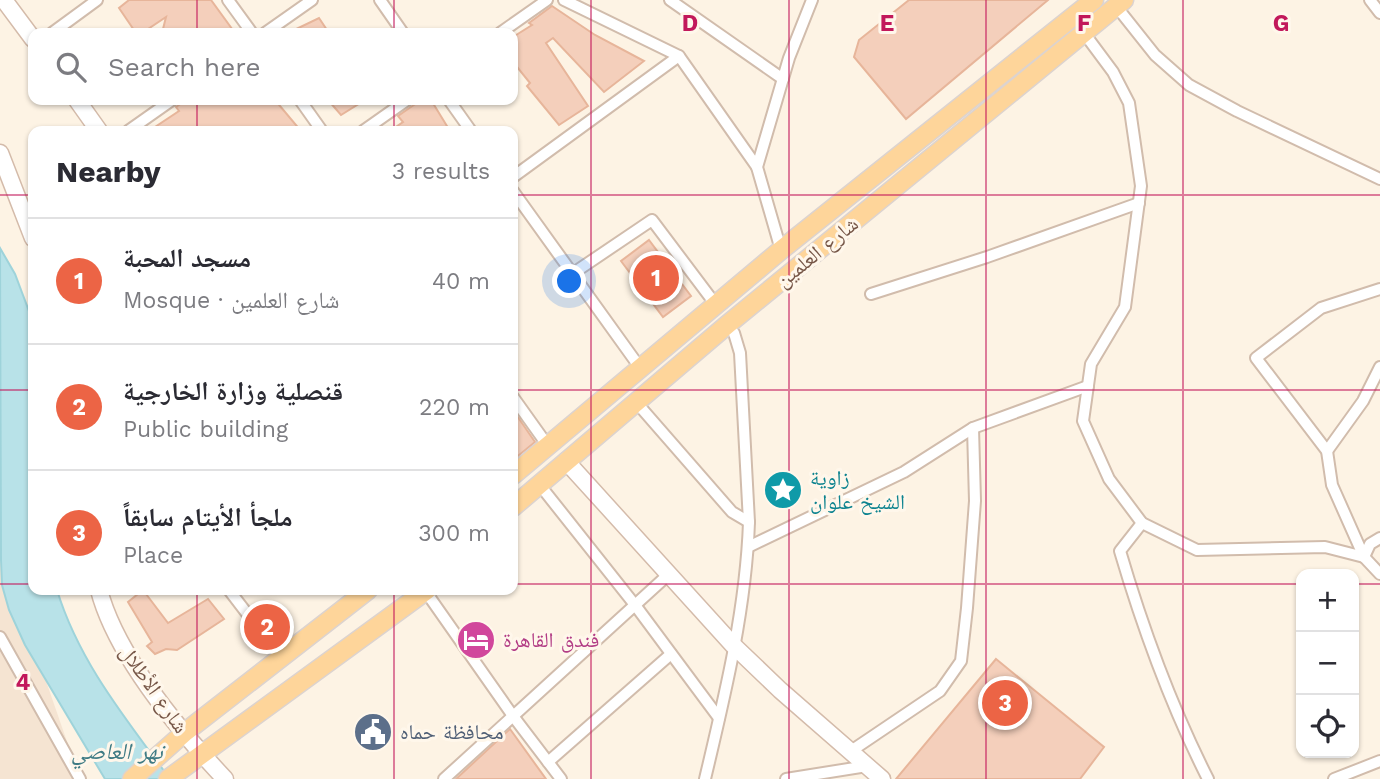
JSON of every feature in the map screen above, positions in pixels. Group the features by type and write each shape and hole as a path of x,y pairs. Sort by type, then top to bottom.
{"main road":[{"path":"4,0 28,32"},
{"name":"شارع العلمين","path":"518,471 780,250 1093,0"},
{"name":"شارع العلمين","path":"518,503 727,325 1120,3"},
{"path":"81,105 95,126"},
{"path":"0,153 28,225"},
{"path":"566,461 733,645 877,775"},
{"name":"شارع الأطلال","path":"101,595 122,647 184,733 225,779"},
{"path":"132,779 184,733 362,595"},
{"path":"171,777 420,595"}],"street":[{"path":"59,28 97,0"},
{"path":"228,0 248,28"},
{"path":"272,28 312,0"},
{"path":"380,0 400,28"},
{"path":"507,28 547,0"},
{"path":"564,0 679,57 757,167 780,250"},
{"path":"670,0 783,79"},
{"path":"757,167 783,79 813,0"},
{"path":"1370,0 1380,13"},
{"path":"1120,3 1155,55 1189,85 1237,111 1380,179"},
{"path":"1084,33 1113,72 1129,103 1141,186 1125,307 1091,364 1083,421 1109,479 1142,523 1197,550 1325,548 1364,556"},
{"path":"518,173 679,57"},
{"path":"135,126 165,105"},
{"path":"304,105 318,126"},
{"path":"370,126 400,105"},
{"path":"453,105 467,126"},
{"path":"518,198 641,369"},
{"path":"871,294 987,257 1139,203"},
{"path":"572,274 652,220 716,305"},
{"path":"1380,289 1321,308 1256,358 1327,451 1332,485 1364,556 1380,574"},
{"path":"705,779 733,645 748,547 740,354 734,333 727,325"},
{"path":"1327,451 1363,401 1380,367"},
{"path":"748,547 904,471 973,428 1088,386"},
{"path":"636,402 724,505 749,522"},
{"path":"518,404 548,446"},
{"path":"851,751 940,691 961,661 975,500 973,428"},
{"path":"539,484 635,605 719,718"},
{"path":"1142,523 1120,551 1139,617 1208,779"},
{"path":"1364,556 1370,544 1380,538"},
{"path":"444,779 669,574"},
{"path":"233,595 281,658"},
{"path":"430,595 513,716 561,779"},
{"path":"0,637 80,779"},
{"path":"548,762 671,654"},
{"path":"1334,779 1380,761"},
{"path":"786,779 877,775"}],"shaded area":[{"path":"0,433 2,585 9,610 46,681 80,779 0,779"}],"water":[{"name":"نهر العاصي","path":"0,248 15,274 28,309 28,595 59,595 91,666 170,779 105,779 25,645 9,610 2,585"}],"building":[{"path":"129,0 211,0 231,28 163,28 166,17 150,28 133,28 119,8"},
{"path":"909,0 1048,0 906,119 854,57 859,40"},
{"path":"552,6 595,35 644,61 604,92 553,38 546,43 588,106 559,125 527,86 530,83 518,68 518,34 532,25 529,23"},
{"path":"319,18 326,28 298,28"},
{"path":"279,105 297,126 156,126 179,111 176,107"},
{"path":"332,105 357,105 341,115"},
{"path":"414,105 434,105 447,126 397,126 403,122 398,116"},
{"path":"649,240 691,296 663,317 621,261"},
{"path":"518,417 535,442 518,456"},
{"path":"137,595 147,595 168,623 208,599 224,619 177,650 166,649 155,654 147,646 152,642 128,602"},
{"path":"996,659 1104,747 1080,779 896,779"},
{"path":"510,729 546,779 456,779"}],"place":[{"name":"مسجد المحبة","path":"656,278"},
{"name":"زاوية الشيخ علوان","path":"783,490"},
{"name":"قنصلية وزارة الخارجية","path":"267,627"},
{"name":"فندق القاهرة","path":"476,640"},
{"name":"ملجأ الأيتام سابقاً","path":"1005,703"},
{"name":"محافظة حماه","path":"373,732"}]}
